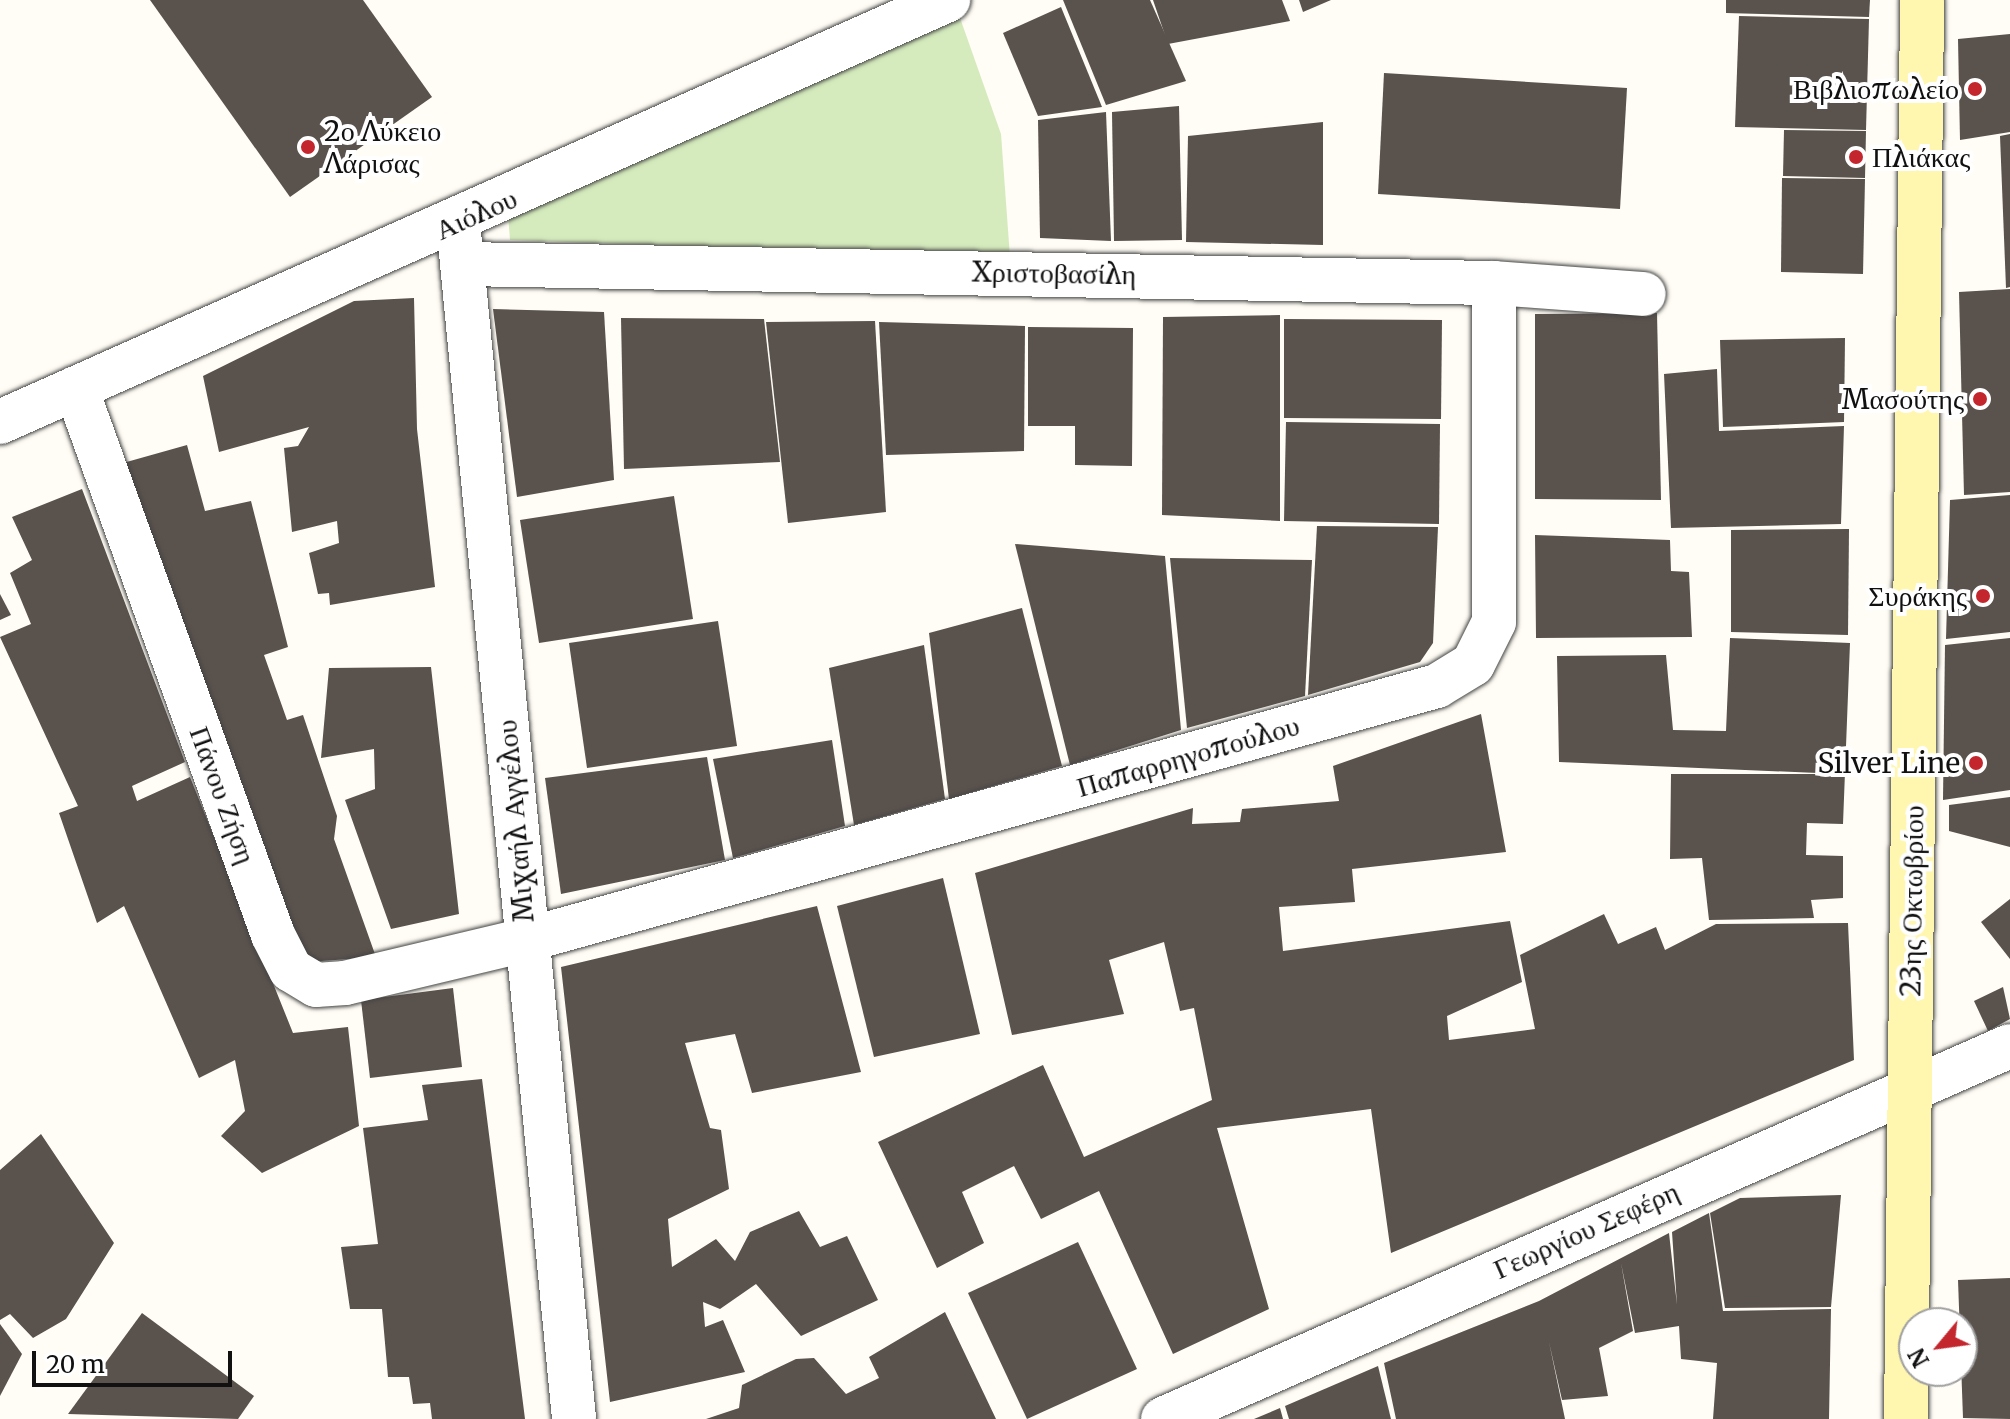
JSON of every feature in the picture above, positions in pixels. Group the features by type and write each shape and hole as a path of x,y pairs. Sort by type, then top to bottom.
{"main road":[{"name":"23ης Οκτωβρίου","path":"1906,1419 1922,0"}],"street":[{"name":"Αιόλου","path":"0,422 76,388 461,243 948,0"},
{"name":"Χριστοβασίλη","path":"461,243 1494,283 1644,294"},
{"name":"Μιχαήλ Αγγέλου","path":"461,243 574,1419"},
{"name":"Παπαρρηγοπούλου","path":"526,940 1437,686 1473,664 1494,622 1494,283"},
{"name":"Πάνου Ζήση","path":"76,388 291,970 316,985 345,983 526,940"},
{"name":"Γεωργίου Σεφέρη","path":"1163,1419 1909,1086 2010,1046"}],"green space":[{"path":"959,15 1001,134 1010,257 510,240 508,214"}],"building":[{"name":"2ο Λύκειο Λάρισας","path":"150,0 363,0 432,97 290,197"},
{"path":"1063,0 1150,0 1186,81 1106,105"},
{"path":"1153,0 1282,0 1290,21 1168,44"},
{"path":"1299,0 1331,0 1303,12"},
{"path":"1726,0 1870,0 1869,17 1726,13"},
{"path":"1061,7 1102,107 1038,116 1003,33"},
{"path":"1739,16 1869,19 1866,130 1735,127"},
{"path":"2010,34 2010,132 1960,140 1958,39"},
{"path":"1384,73 1627,88 1620,209 1378,194"},
{"path":"1179,106 1182,240 1114,241 1112,112"},
{"path":"1106,112 1111,241 1040,238 1038,120"},
{"path":"1323,122 1323,245 1186,242 1188,136"},
{"path":"1784,130 1866,131 1865,178 1783,176"},
{"path":"2010,134 2010,287 2006,288 2000,136"},
{"path":"1782,178 1865,179 1863,274 1781,272"},
{"path":"2010,289 2010,492 1964,495 1959,292"},
{"path":"414,298 417,429 435,587 330,605 329,593 318,594 309,553 339,543 337,521 292,532 284,448 298,446 309,427 219,452 203,376 354,301"},
{"path":"493,309 604,312 614,480 517,497"},
{"path":"1657,313 1661,500 1535,499 1535,314"},
{"path":"1280,315 1280,521 1162,515 1163,317"},
{"path":"621,318 764,319 780,462 624,469"},
{"path":"1284,319 1442,320 1441,419 1284,418"},
{"path":"875,321 886,512 788,523 766,322"},
{"path":"879,322 1025,326 1024,451 886,455"},
{"path":"1028,327 1133,328 1132,466 1075,465 1075,426 1028,426"},
{"path":"1845,338 1844,422 1723,427 1720,340"},
{"path":"1717,369 1719,431 1844,426 1841,524 1671,528 1664,374"},
{"path":"1286,422 1440,424 1439,524 1284,521"},
{"path":"187,445 205,511 251,501 288,647 264,655 287,720 303,715 337,816 334,839 376,957 308,962 286,914 123,463"},
{"path":"82,489 185,762 132,786 137,801 190,777 293,1033 348,1027 359,1126 262,1173 221,1136 245,1111 235,1060 199,1078 124,906 97,923 59,813 78,806 0,637 31,624 10,573 32,560 12,517"},
{"path":"2010,495 2010,632 1946,639 1950,500"},
{"path":"674,496 693,619 539,643 520,520"},
{"path":"1317,526 1438,527 1433,643 1420,662 1308,695"},
{"path":"1849,529 1848,635 1731,632 1731,530"},
{"path":"1535,535 1670,540 1671,571 1689,572 1692,637 1536,638"},
{"path":"1015,544 1165,556 1181,730 1070,765"},
{"path":"1170,558 1312,560 1305,696 1187,728"},
{"path":"0,594 11,615 0,620"},
{"path":"1022,608 1062,766 949,799 929,633"},
{"path":"718,621 737,746 587,768 569,643"},
{"path":"1730,638 1850,643 1843,824 1807,823 1806,855 1843,856 1843,898 1811,900 1814,918 1709,920 1702,858 1670,859 1671,774 1840,774 1559,762 1557,656 1666,655 1673,730 1726,731"},
{"path":"2010,638 2010,790 1943,800 1945,645"},
{"path":"924,645 945,799 854,825 829,668"},
{"path":"431,667 459,914 391,929 345,800 375,789 374,749 321,758 329,668"},
{"path":"1481,714 1506,852 1352,869 1355,902 1279,907 1283,951 1510,921 1522,982 1447,1016 1449,1040 1535,1029 1520,955 1604,914 1618,944 1656,927 1665,950 1716,924 1848,923 1854,1060 1391,1253 1371,1109 1217,1128 1269,1309 1173,1354 1099,1191 1041,1219 1014,1166 962,1192 984,1243 937,1268 878,1142 1043,1065 1084,1157 1212,1100 1194,1008 1180,1011 1164,942 1109,960 1124,1014 1012,1035 975,873 1193,808 1192,824 1240,822 1242,809 1339,801 1333,766"},
{"path":"832,740 845,826 733,858 713,759"},
{"path":"707,757 725,860 561,894 545,778"},
{"path":"2010,797 2010,847 1949,831 1949,805"},
{"path":"943,878 980,1034 874,1057 837,906"},
{"path":"2010,899 2010,959 1981,922"},
{"path":"817,906 861,1072 752,1093 735,1034 685,1043 710,1128 721,1130 729,1189 668,1219 672,1267 716,1239 735,1261 750,1232 799,1211 820,1247 847,1236 878,1300 801,1336 756,1284 720,1309 703,1302 705,1327 723,1320 745,1372 610,1402 561,967"},
{"path":"2003,987 2010,1019 1988,1031 1974,1001"},
{"path":"453,988 462,1067 370,1078 361,1000"},
{"path":"482,1079 525,1419 432,1419 430,1403 413,1404 409,1377 388,1377 382,1309 350,1309 341,1247 378,1244 363,1128 428,1120 422,1085"},
{"path":"41,1134 114,1243 66,1319 33,1338 10,1314 0,1320 0,1170"},
{"path":"1841,1195 1831,1307 1725,1308 1710,1213 1740,1198"},
{"path":"1709,1213 1723,1311 1831,1309 1829,1419 1713,1419 1717,1363 1681,1359 1679,1326 1635,1333 1621,1263 1633,1331 1599,1348 1608,1396 1562,1400 1549,1342 1565,1419 1396,1419 1384,1363 1539,1301 1669,1233 1677,1305 1672,1232"},
{"path":"1078,1242 1137,1369 1027,1419 968,1293"},
{"path":"2010,1278 2010,1419 1963,1418 1962,1387 1978,1387 1978,1307 1959,1307 1958,1280"},
{"path":"945,1312 996,1419 706,1419 739,1408 742,1385 796,1359 814,1358 846,1394 879,1378 869,1357"},
{"path":"142,1313 254,1396 238,1419 68,1414"},
{"path":"0,1324 22,1354 0,1396"},
{"path":"1378,1366 1391,1419 1289,1419 1285,1406"},
{"path":"1280,1408 1283,1419 1254,1419"}],"place":[{"name":"Βιβλιοπωλείο","path":"1975,89"},
{"name":"2ο Λύκειο Λάρισας","path":"308,147"},
{"name":"Πλιάκας","path":"1856,157"},
{"name":"Μασούτης","path":"1980,399"},
{"name":"Συράκης","path":"1983,596"},
{"name":"Silver Line","path":"1976,763"}]}
